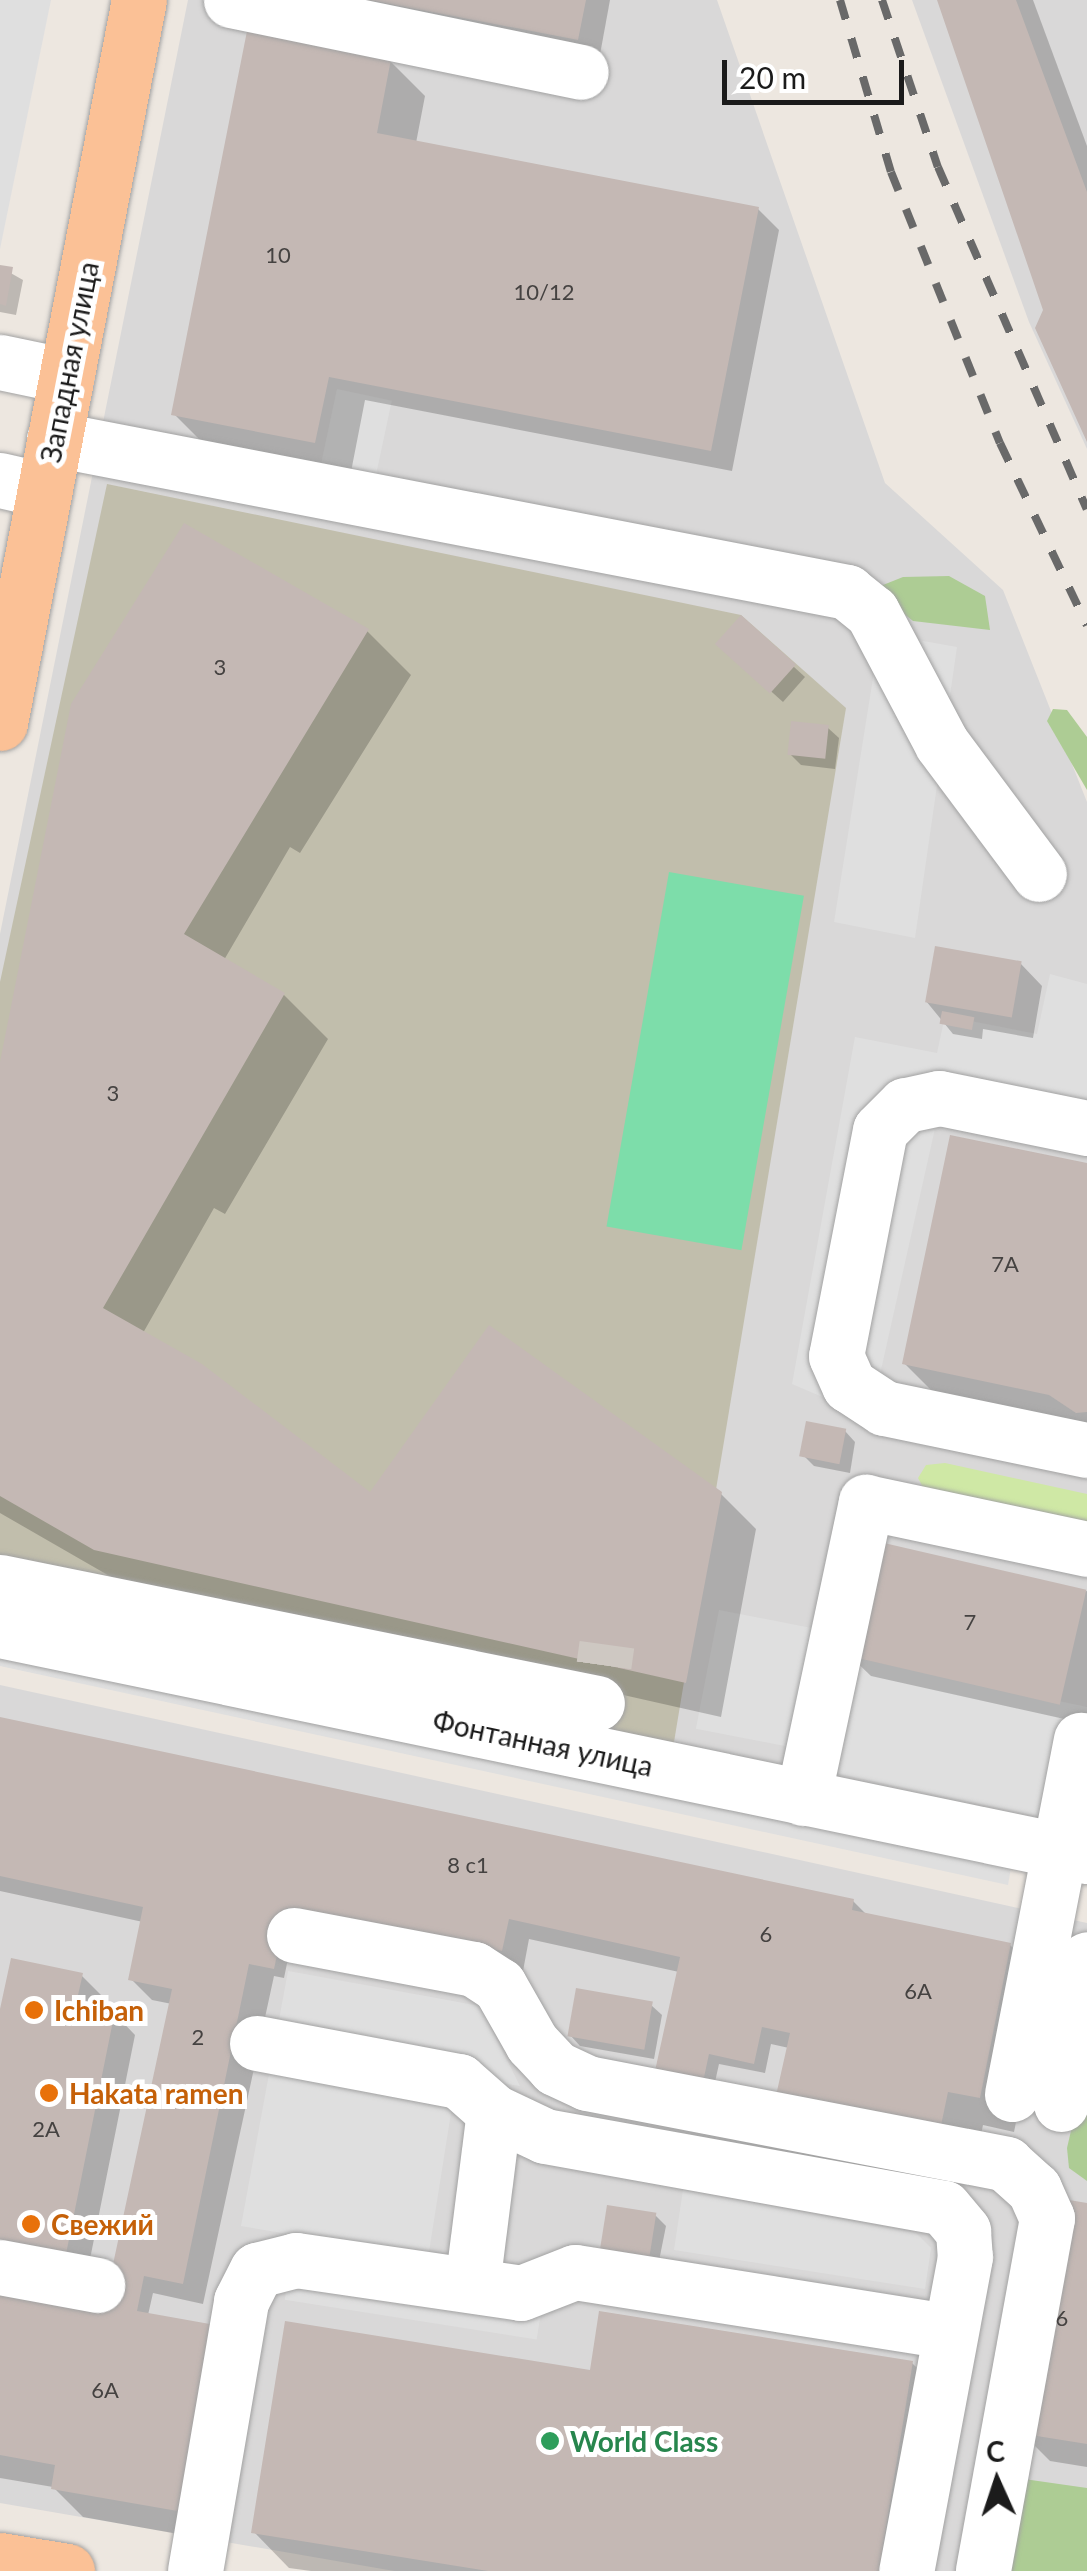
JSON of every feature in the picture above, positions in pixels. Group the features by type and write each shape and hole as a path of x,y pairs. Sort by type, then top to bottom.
{"main road":[{"name":"Западная улица","path":"0,723 33,470 67,376 140,0"},
{"path":"7,2564 67,2571"}],"street":[{"path":"238,1 582,72"},
{"path":"0,362 67,376"},
{"path":"33,470 847,592 872,612 942,744 1039,874"},
{"path":"1087,1128 939,1098 905,1105 880,1130 836,1356 849,1385 884,1408 1087,1450"},
{"path":"802,1798 809,1716 866,1502 1087,1549"},
{"path":"0,1582 596,1707"},
{"name":"Фонтанная улица","path":"0,1630 596,1707 802,1798 1073,1854"},
{"path":"1081,1740 1073,1854 1036,2099 1087,1958"},
{"path":"294,1936 474,1969 499,1985 543,2056 587,2083 1006,2164 1034,2189 1047,2218 984,2571"},
{"path":"257,2043 459,2081 494,2112 544,2136 944,2208 964,2231 965,2257 906,2571"},
{"path":"472,2285 494,2112"},
{"path":"196,2571 241,2301 256,2270 296,2260 521,2293 575,2272 948,2332"},
{"path":"0,2267 98,2285"}],"shaded area":[{"path":"0,0 51,0 0,249"},
{"path":"188,0 717,0 885,483 1003,590 1087,802 1087,1842 0,1620 0,934"},
{"path":"912,0 1087,0 1087,449 1029,322"},
{"path":"337,389 392,401 373,488 318,476"},
{"path":"107,484 741,615 846,708 673,1748 0,1608 0,982"},
{"path":"881,628 884,634 957,647 915,938 834,922"},
{"path":"1050,974 1087,984 1087,1147 938,1115 879,1379 888,1425 792,1384 855,1037 937,1053 945,1016 1037,1034"},
{"path":"719,1610 815,1629 792,1747 696,1729"},
{"path":"0,1631 1015,1845 1008,1885 0,1666"},
{"path":"847,1656 1087,1707 1063,1822 823,1770"},
{"path":"0,1685 1087,1923 1087,2571 394,2571 0,2503"},
{"path":"288,1971 480,2006 520,2086 457,2075 428,2258 241,2226"},
{"path":"683,2190 916,2233 931,2248 925,2289 674,2250"},
{"path":"289,2273 541,2313 537,2340 285,2300"}],"green space":[{"path":"949,576 985,596 990,630 913,621 873,589 903,577"},
{"path":"1053,709 1067,710 1087,737 1087,790 1047,721"},
{"path":"669,872 804,896 741,1250 606,1227"},
{"path":"945,1463 1087,1494 1087,1528 926,1493 918,1478 926,1465"},
{"path":"1087,2062 1087,2181 1069,2168 1067,2148"},
{"path":"1024,2479 1087,2488 1087,2571 999,2571"}],"building":[{"path":"369,0 586,0 578,40"},
{"path":"937,0 1016,0 1087,192 1087,442 1035,328 1043,310"},
{"path":"247,31 391,59 377,133 759,207 711,451 329,377 315,443 171,415"},
{"path":"0,265 13,267 6,306 0,304"},
{"path":"184,523 369,629 184,934 285,993 103,1308 202,1364 370,1492 489,1325 722,1492 686,1683 94,1550 0,1496 0,1062 71,704"},
{"path":"741,615 796,665 770,693 715,644"},
{"path":"791,721 829,725 825,759 787,755"},
{"path":"935,946 1022,961 1012,1017 925,1002"},
{"path":"942,1011 974,1017 972,1030 940,1024"},
{"path":"950,1135 1087,1163 1087,1412 1076,1413 1049,1395 902,1364"},
{"path":"806,1421 846,1429 839,1464 799,1456"},
{"path":"871,1540 1086,1590 1060,1705 844,1655"},
{"path":"0,1717 854,1899 852,1910 1011,1943 980,2098 948,2092 939,2135 775,2100 790,2033 762,2027 754,2064 709,2054 703,2082 655,2071 680,1957 509,1919 502,1951 287,1908 274,1969 249,1964 183,2284 144,2276 137,2311 221,2326 189,2513 51,2489 55,2465 0,2455 0,2286 112,2269 172,1989 128,1980 143,1907 0,1876"},
{"path":"11,1958 83,1973 76,2004 115,2011 65,2259 0,2246 0,2009"},
{"path":"576,1988 653,2002 644,2050 567,2036"},
{"path":"1057,2198 1087,2203 1087,2444 1018,2433"},
{"path":"607,2205 656,2213 649,2261 599,2253"},
{"path":"599,2311 913,2361 879,2571 488,2571 251,2533 285,2321 590,2370"}],"tunnel":[{"path":"604,1665 607,1644"}],"railway":[{"path":"840,0 891,172 1000,443 1087,625"},
{"path":"882,0 938,167 1087,509"}],"place":[{"name":"Ichiban","path":"34,2010"},
{"name":"Hakata ramen","path":"49,2093"},
{"name":"Свежий","path":"31,2224"},
{"name":"World Class","path":"550,2441"}]}
